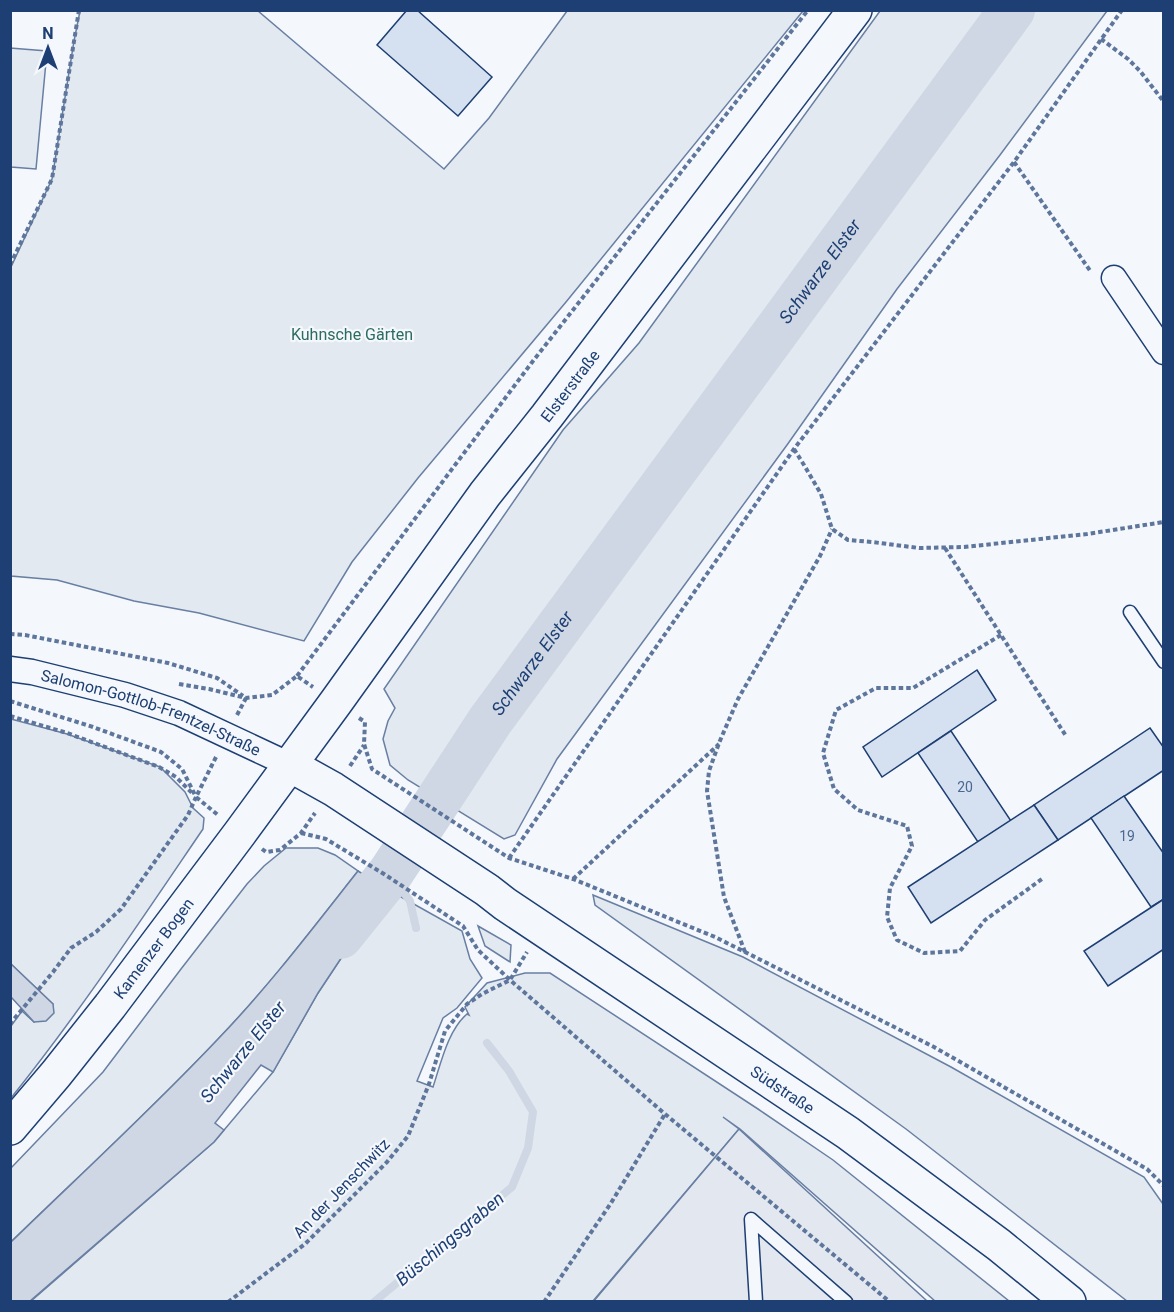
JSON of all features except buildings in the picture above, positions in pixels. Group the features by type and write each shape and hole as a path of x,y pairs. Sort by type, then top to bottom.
{"main road":[{"name":"Elsterstraße","path":"290,765 484,494 554,407 855,10"},
{"name":"Südstraße","path":"290,765 333,789 487,890 848,1133 999,1245 1070,1302"},
{"name":"Kamenzer Bogen","path":"10,1128 57,1074 110,1006 290,765"}],"street":[{"path":"1114,278 1164,352"},
{"name":"Salomon-Gottlob-Frentzel-Straße","path":"10,669 32,672 125,695 179,713 290,765"}],"lane":[{"path":"1130,612 1164,662"},
{"path":"756,1302 751,1219 846,1302"}],"path":[{"path":"10,265 52,179 79,10"},
{"path":"297,676 533,361 808,10"},
{"path":"509,858 794,449 1014,162 1122,10"},
{"path":"1101,39 1128,59 1164,102"},
{"path":"1160,98 1164,92"},
{"path":"1014,162 1095,277 1114,278"},
{"path":"794,449 821,494 832,529 848,540 919,548 964,547 1087,534 1164,522"},
{"path":"745,952 724,897 707,791 709,771 738,699 820,556 832,529"},
{"path":"944,547 1066,736"},
{"path":"10,634 25,634 168,663 217,678 246,698"},
{"path":"1002,635 913,688 876,688 836,710 823,753 834,789 858,810 907,826 912,846 890,888 887,917 897,940 924,953 960,951 985,920 1042,879"},
{"path":"10,702 122,736 160,752 182,769 196,797"},
{"path":"10,716 67,733 159,767 176,777 196,797"},
{"path":"573,879 719,743"},
{"path":"372,769 509,858 573,879 715,937 934,1047 1147,1169 1164,1186"},
{"path":"10,1024 70,948 96,932 120,909 188,815 196,797"},
{"path":"301,833 326,839 464,926 478,950 510,980 664,1114 890,1302"},
{"path":"510,980 542,928"},
{"name":"An der Jenschwitz","path":"228,1302 304,1244 387,1162 408,1136 429,1084 445,1030 467,1004 510,980"},
{"path":"544,1302 611,1203 664,1114"}],"green space":[{"name":"Kuhnsche Gärten","path":"80,11 258,11 444,169 489,118 567,11 803,11 566,302 418,478 352,562 304,641 199,613 134,601 57,580 11,576 11,267 52,179"},
{"path":"880,11 1107,11 897,289 787,445 557,759 515,835 504,839 408,780 390,765 383,739 388,721 395,708 384,689 563,430 639,343"},
{"path":"10,48 47,51 36,169 11,167"},
{"path":"11,719 67,734 160,767 185,792 193,808 204,818 203,829 133,931 86,999 11,1098 11,1026 22,1011 34,1022 53,1004 11,964"},
{"path":"286,848 318,848 335,855 358,871 273,977 219,1038 11,1242 11,1168 103,1072 247,884"},
{"path":"387,889 462,931 470,959 482,978 457,1008 443,1018 417,1081 433,1087 450,1038 460,1021 467,1014 469,1015 465,1007 487,983 525,973 550,973 833,1160 1009,1301 935,1301 740,1129 723,1117 739,1129 593,1301 30,1302 214,1142 273,1072 318,993"},
{"path":"593,895 743,957 951,1067 1144,1177 1163,1204 1163,1301 1127,1301 906,1129 595,905"},
{"path":"478,926 511,945 510,962 485,946"}],"shaded area":[{"path":"739,1129 927,1301 593,1302"}],"water":[{"path":"358,871 387,889 318,993 273,1072 261,1065 215,1123 224,1130 214,1142 30,1301 11,1301 11,1242 219,1038 273,977"},
{"path":"11,964 53,1004 54,1013 46,1021 34,1022 11,997"}],"waterway":[{"name":"Schwarze Elster","path":"340,936 390,874 490,721 1012,10"},
{"name":"Büschingsgraben","path":"390,874 410,901 416,928"},
{"name":"Büschingsgraben","path":"374,1302 512,1187 528,1148 533,1112 509,1071 487,1043"}]}
